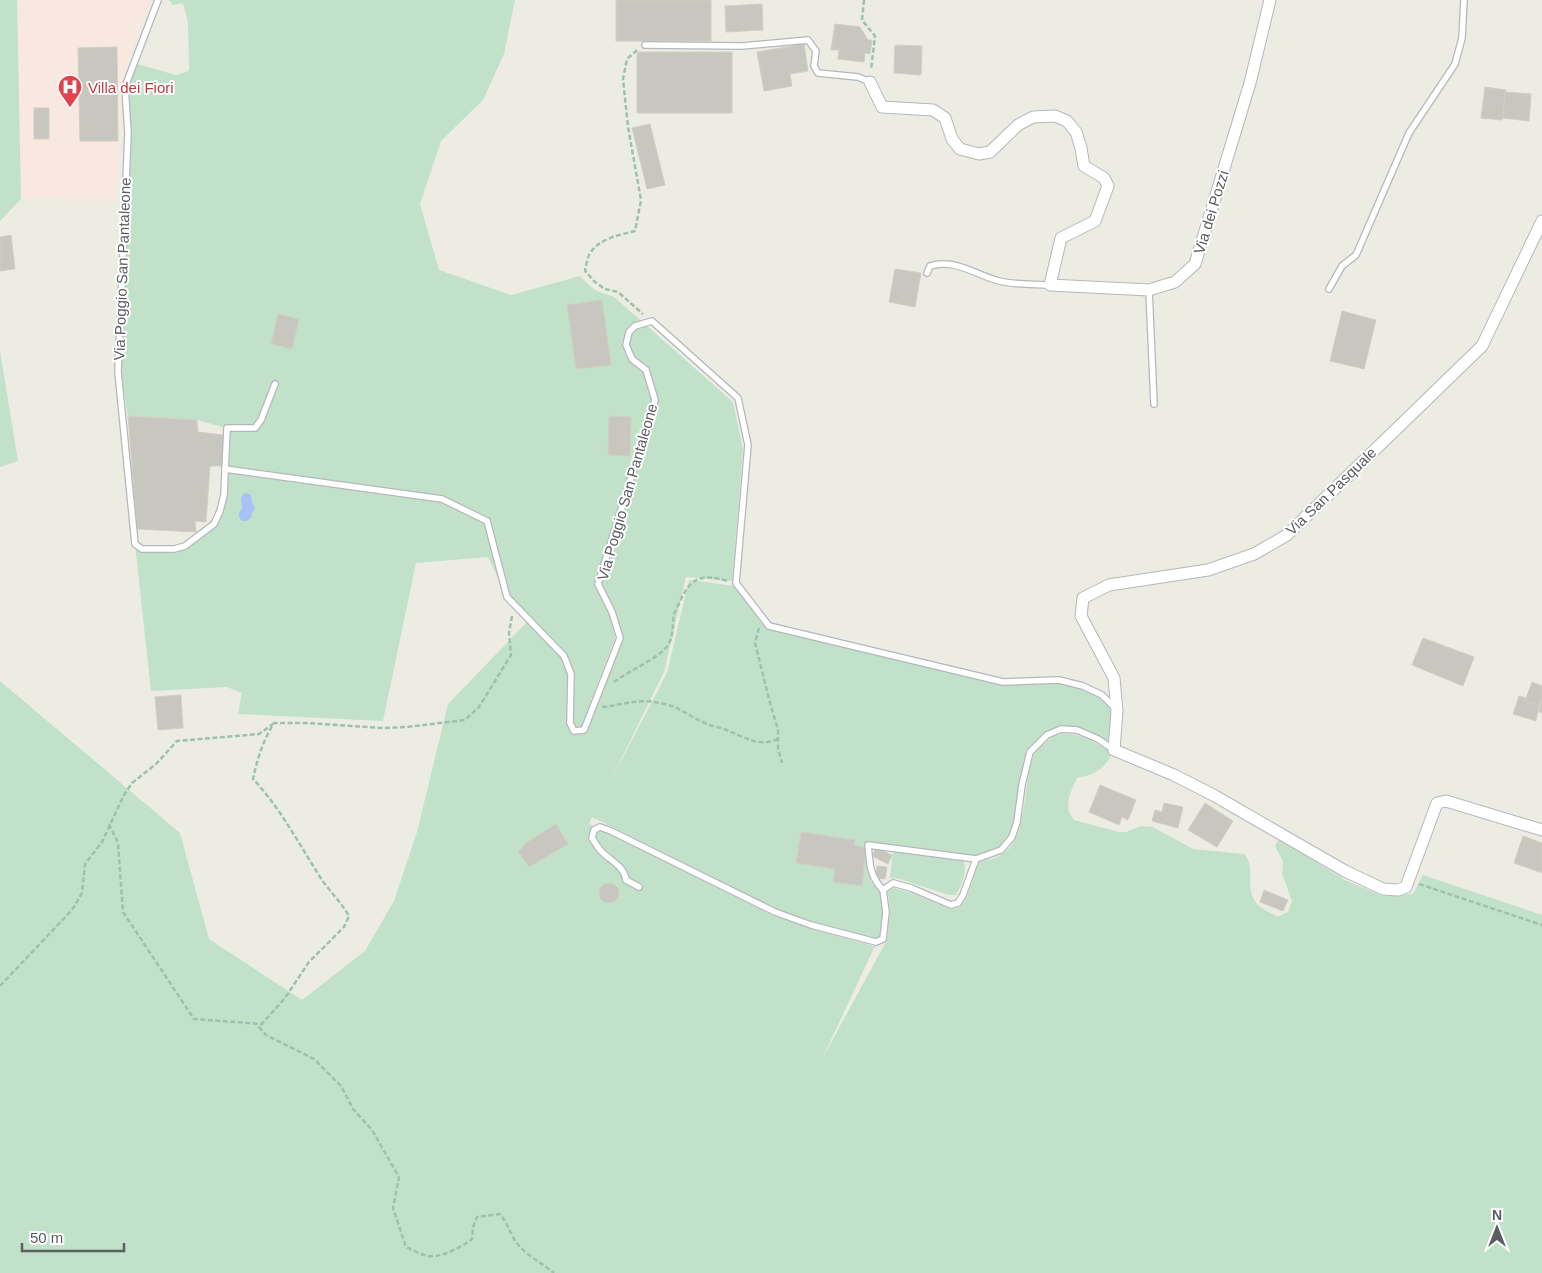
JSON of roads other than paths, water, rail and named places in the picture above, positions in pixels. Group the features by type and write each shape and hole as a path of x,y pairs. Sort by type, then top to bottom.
{"street":[{"name":"Via dei Pozzi","path":"1050,285 1149,290 1175,282 1196,264 1250,83 1270,0"},
{"path":"870,82 882,107 933,110 945,118 952,139 960,149 979,154 990,152 1018,125 1033,117 1055,116 1066,121 1076,132 1084,166 1104,178 1108,186 1095,221 1061,238 1050,285"},
{"name":"Via San Pasquale","path":"1114,750 1117,711 1114,678 1080,616 1083,598 1109,585 1208,570 1254,554 1287,536 1482,346 1542,221"},
{"path":"1114,750 1215,796 1345,871 1383,889 1398,890 1406,887 1437,803 1446,801 1542,830"}],"lane":[{"name":"Via Poggio San Pantaleone","path":"158,0 131,61 125,87 128,133 118,372 136,544 142,549 174,549 185,546 214,524 224,495 225,468 442,500 487,521 507,597 564,656 571,674 570,723 574,731 584,730 620,638 612,612 598,584 655,400 646,370 632,359 626,345 628,332 635,326 652,321 738,398 748,445 736,583 769,626 1003,682 1059,680 1075,684 1102,696 1117,711"},
{"path":"1329,289 1342,266 1356,255 1409,133 1455,64 1462,38 1464,0"},
{"path":"645,45 742,46 808,40 816,51 814,66 818,73 858,77 870,82"},
{"name":"Via dei Pozzi","path":"927,273 930,266 950,263 1000,281 1050,285"},
{"path":"1149,290 1154,404"},
{"path":"225,468 227,428 255,428 261,420 275,384"},
{"path":"639,887 626,880 625,873 620,867 600,850 592,838 594,830 600,826 775,912 811,925 876,942 883,939 886,912 883,890 875,881 870,870 868,845 976,859 1001,850 1012,836 1017,822 1022,785 1030,752 1048,735 1061,729 1077,730 1098,739 1114,750"},
{"path":"883,890 893,883 911,888 950,905 958,903 963,895 976,859"}],"water":[{"path":"243,494 251,495 255,508 251,518 247,521 242,521 239,517 242,508 241,499"}],"place":[{"name":"Villa dei Fiori","path":"70,108"}]}
